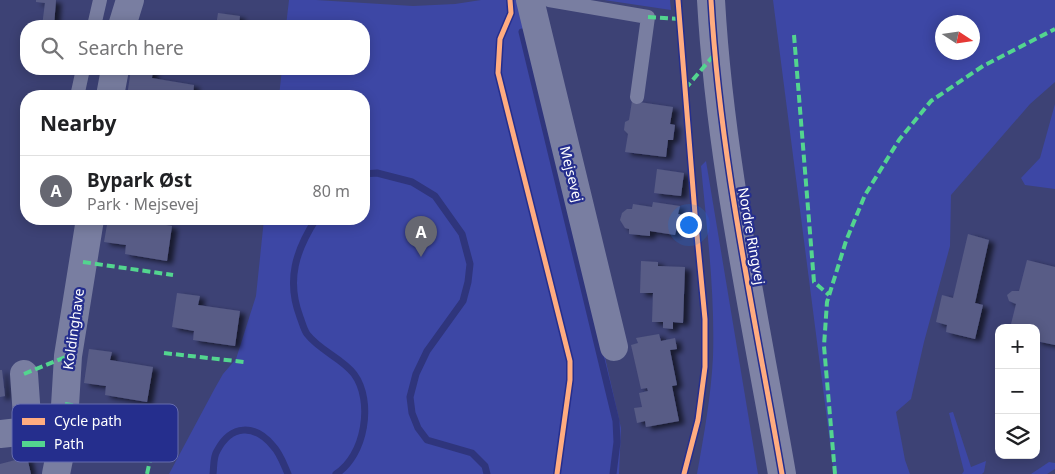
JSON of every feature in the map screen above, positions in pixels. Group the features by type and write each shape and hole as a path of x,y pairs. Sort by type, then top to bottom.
{"main road":[{"name":"Nordre Ringvej","path":"710,0 723,135 782,474"}],"street":[{"path":"124,20 130,0"},
{"name":"Mejsevej","path":"530,0 614,347"},
{"path":"111,90 114,75"},
{"name":"Koldinghave","path":"65,404 68,356 89,225"},
{"path":"24,374 26,404"}],"lane":[{"path":"95,20 100,0"},
{"path":"549,0 648,17 637,96"},
{"path":"78,90 82,75"}],"shaded area":[{"path":"289,0 413,6 455,4 481,0 524,0 621,428 619,474 169,474 175,462 178,462 178,457 223,374 236,359 256,296 263,225 370,225 370,90 280,90 281,75 370,75 370,20 287,20"},
{"path":"604,0 670,0 671,10"},
{"path":"773,0 1055,0 1055,82 1030,104 951,195 950,246 911,399 896,412 905,460 910,474 834,474"},
{"path":"1055,104 1055,189 1025,185 1021,178 1040,158"},
{"path":"706,161 758,474 697,474 709,401 713,357 712,285 701,166"},
{"path":"953,412 971,467 986,461 982,474 962,474 964,471 949,413"},
{"path":"1049,462 1055,463 1055,469 1047,474 1031,474"}],"building":[{"path":"36,0 56,0 54,20 43,20 45,3 36,2"},
{"path":"218,13 240,16 240,20 217,20"},
{"path":"130,75 152,75 152,78 194,85 194,90 128,90"},
{"path":"632,101 673,107 670,124 675,125 673,140 668,140 666,157 625,152 628,134 624,130 625,122 629,120"},
{"path":"657,169 684,173 681,196 654,193"},
{"path":"653,202 680,206 678,214 684,215 682,228 677,227 675,235 650,231 650,236 629,234 629,229 625,228 620,220 622,213 627,209 632,209 633,204 652,207"},
{"path":"107,225 172,226 167,261 125,254 126,245 104,242"},
{"path":"968,234 989,240 975,303 983,305 975,339 946,332 947,325 936,322 942,295 953,298"},
{"path":"1027,260 1055,267 1055,345 1040,342 1040,324 1011,324 1016,304 1009,301 1007,295 1012,291 1019,291"},
{"path":"641,261 658,262 658,266 685,267 683,323 673,322 673,329 663,328 663,322 652,322 653,293 640,293"},
{"path":"177,293 200,296 198,305 240,311 235,346 193,340 194,331 172,327"},
{"path":"659,334 661,341 675,338 677,349 670,350 677,385 672,386 679,421 646,427 645,421 637,423 634,408 642,407 639,393 648,391 647,388 641,389 631,345 638,343 636,338"},
{"path":"89,349 112,352 110,360 153,367 147,402 105,395 106,386 84,383"},
{"path":"0,370 2,370 5,396 0,397"},
{"path":"12,461 28,462 31,474 0,474 0,464"}],"waterway":[{"path":"522,32 616,421 617,442 613,474"},
{"path":"370,174 377,173 412,182 435,196 462,234 470,264 463,301 427,351 416,374 410,397 412,413 418,428 427,440 472,453 485,466 487,474"},
{"path":"312,225 303,242 295,266 294,290 296,303 307,334 318,345 349,368 360,385 364,398 365,413 360,442 346,466 336,474"},
{"path":"213,474 215,456 223,442 229,436 244,430 259,434 266,439 278,452 288,474"}],"marked path":[{"path":"648,17 680,19"},
{"path":"835,474 824,346 827,302 846,241 865,195 899,140 931,101 983,66 1055,29"},
{"path":"794,35 814,282 829,295"},
{"path":"685,89 714,55"},
{"path":"83,262 173,275"},
{"path":"164,353 244,362"},
{"path":"24,374 68,356"},
{"path":"147,474 150,462"}],"cycle path":[{"path":"510,0 511,13 500,39 498,73 570,361 570,380 557,474"},
{"path":"678,0 705,319 705,367 698,420 684,474"},
{"path":"711,0 722,119 730,179 782,474"}],"place":[{"name":"Bypark Øst","path":"421,257"}]}
